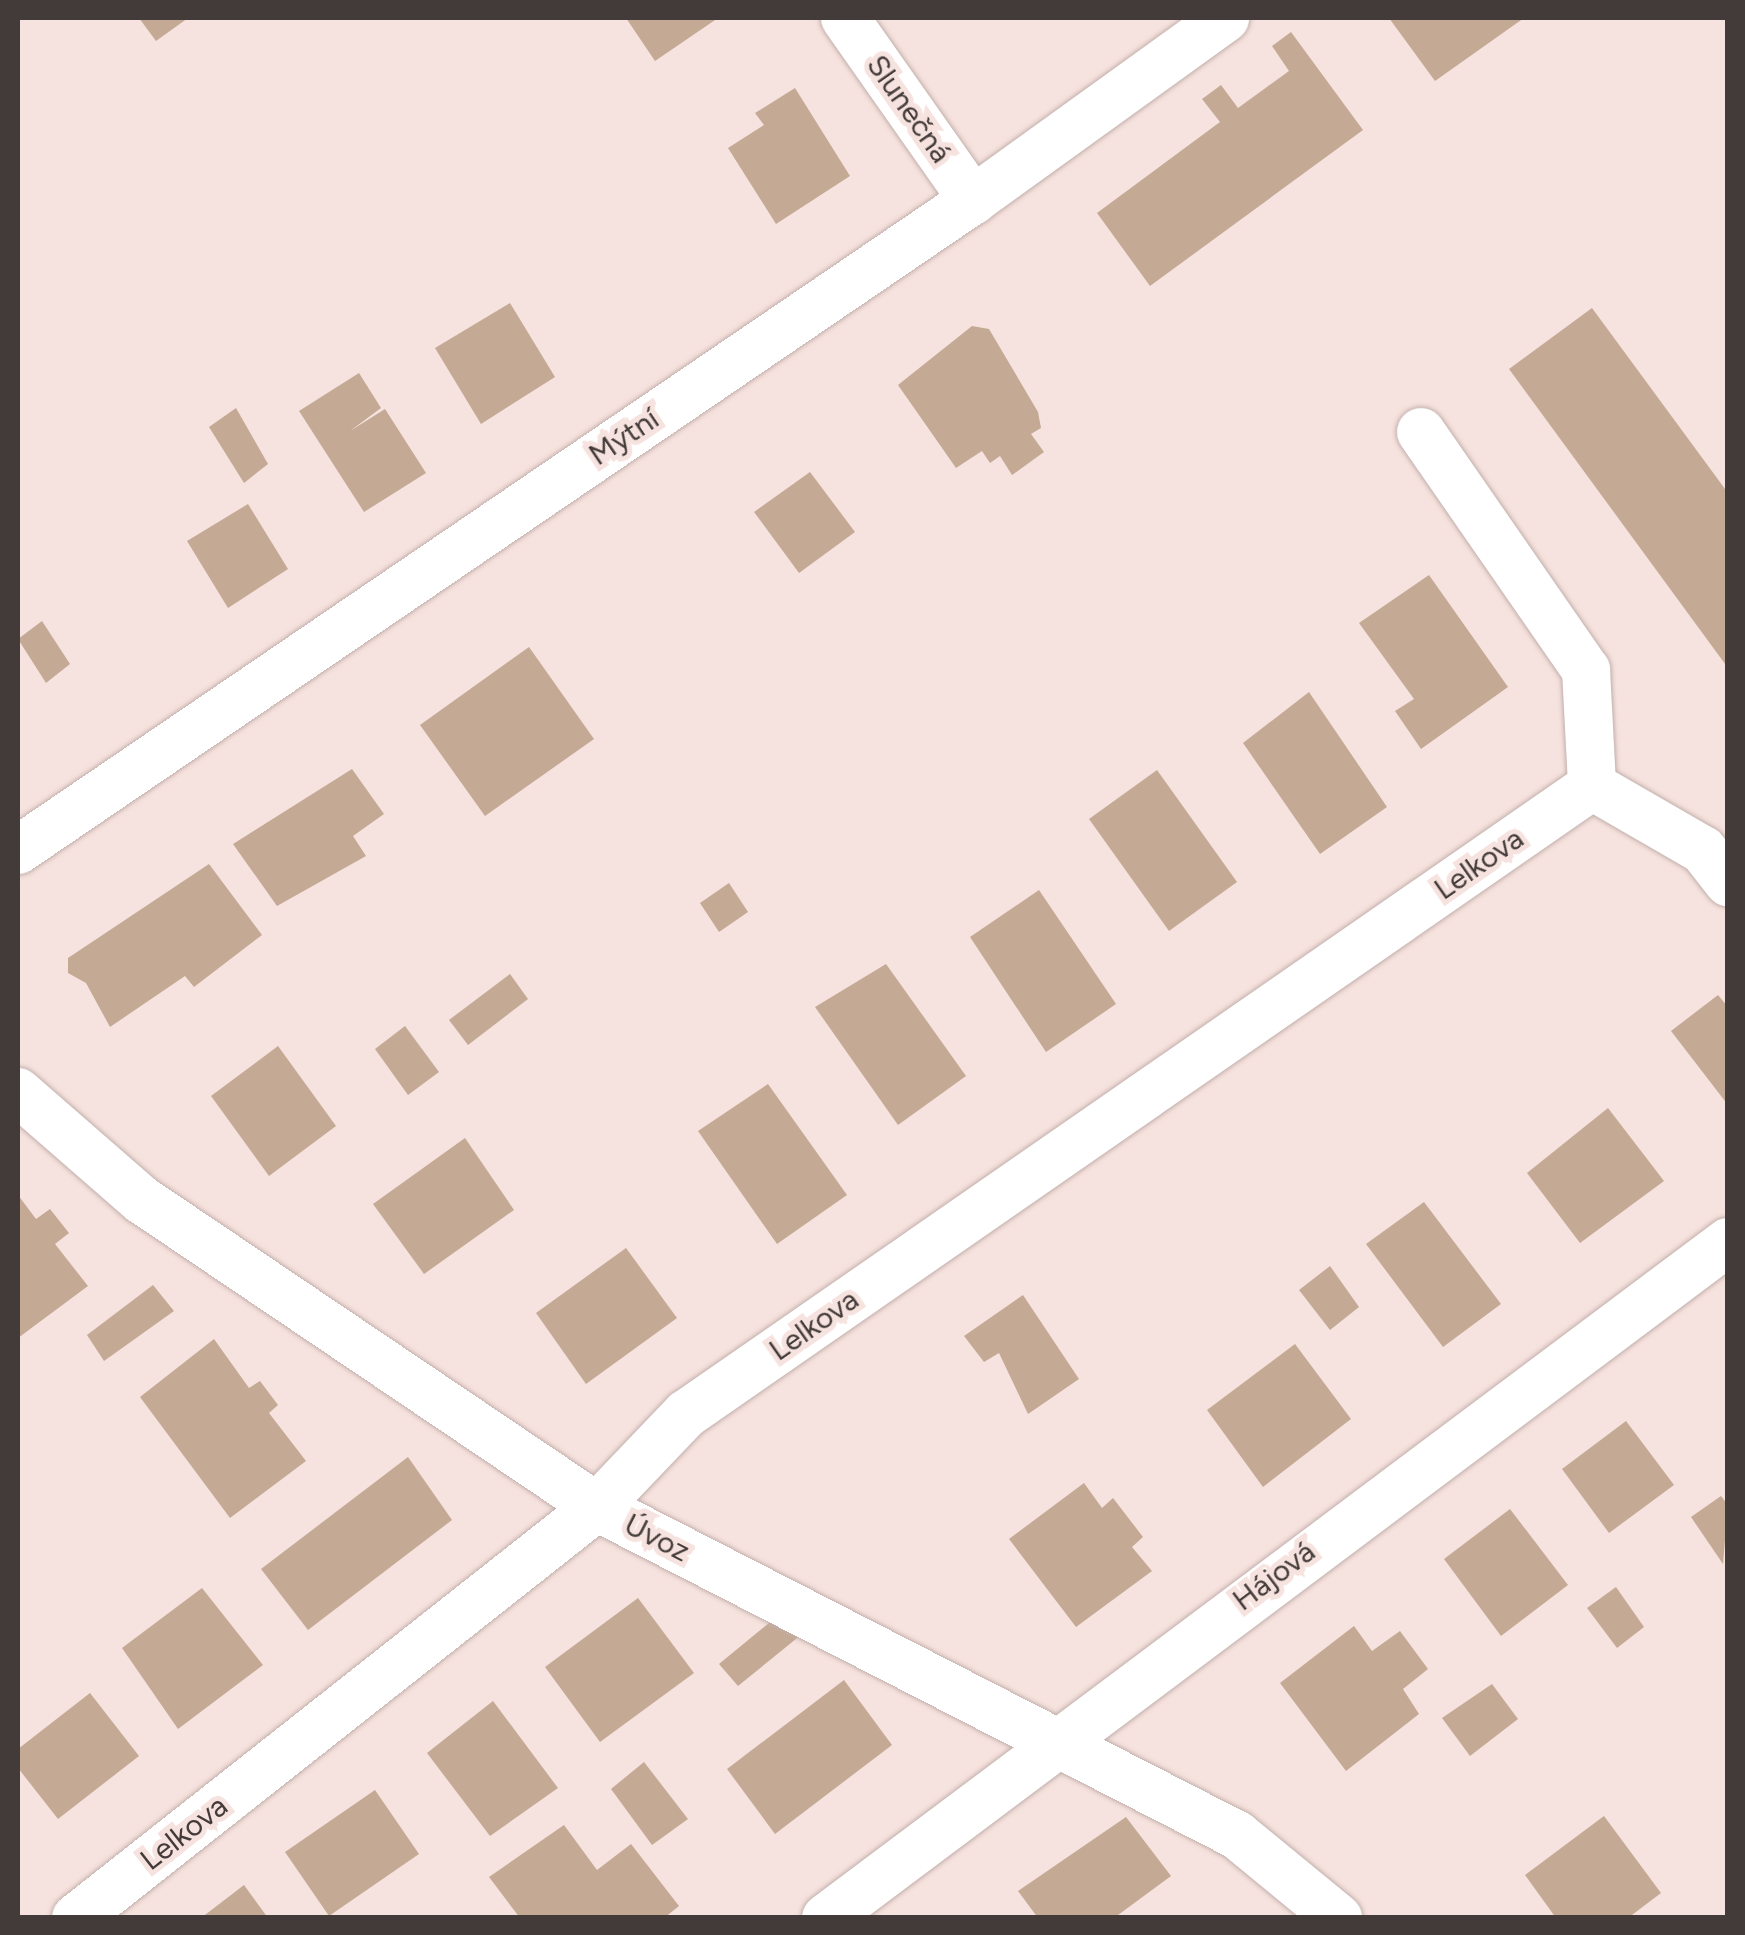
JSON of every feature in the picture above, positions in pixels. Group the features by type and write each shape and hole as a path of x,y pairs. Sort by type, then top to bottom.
{"street":[{"name":"Slunečná","path":"845,18 973,200"},
{"name":"Mýtní","path":"18,850 973,200 1225,18"},
{"path":"1421,432 1586,670 1592,786 1703,850 1728,882"},
{"name":"Lelkova","path":"76,1918 597,1507 686,1414 1592,786"},
{"name":"Úvoz","path":"18,1092 142,1200 597,1507 1236,1836 1338,1918"},
{"name":"Hájová","path":"826,1918 1056,1741 1728,1242"}],"building":[{"path":"139,18 188,18 156,41"},
{"path":"626,18 718,18 655,61"},
{"path":"1389,18 1524,18 1435,81"},
{"path":"1291,32 1363,130 1150,286 1097,213 1220,122 1202,99 1221,85 1238,108 1289,71 1272,46"},
{"path":"795,88 850,176 776,224 728,148 764,125 755,113"},
{"path":"510,303 555,377 481,424 435,348"},
{"path":"1592,308 1728,493 1728,668 1509,369"},
{"path":"972,326 989,329 1038,412 1041,428 1031,434 1044,452 1012,475 1000,456 990,463 982,451 956,468 898,385"},
{"path":"359,373 381,408 350,431 385,409 426,473 364,512 299,411"},
{"path":"236,408 268,464 244,483 209,427"},
{"path":"810,472 855,532 799,573 754,512"},
{"path":"248,504 288,569 228,608 187,541"},
{"path":"1429,575 1508,687 1421,749 1395,711 1414,699 1359,623"},
{"path":"42,621 70,664 46,683 18,639"},
{"path":"529,647 594,739 485,816 420,725"},
{"path":"1309,692 1387,807 1320,854 1243,743"},
{"path":"352,769 384,814 353,836 366,856 277,906 233,844"},
{"path":"1157,770 1237,882 1169,931 1089,819"},
{"path":"209,864 262,935 194,987 185,976 110,1027 86,983 68,973 68,958"},
{"path":"729,883 748,912 719,932 700,903"},
{"path":"1039,890 1116,1004 1046,1052 970,937"},
{"path":"886,964 966,1076 898,1125 815,1007"},
{"path":"510,974 528,999 468,1045 449,1020"},
{"path":"1718,995 1728,1007 1728,1105 1671,1031"},
{"path":"405,1026 439,1072 408,1095 375,1049"},
{"path":"278,1046 336,1126 269,1176 211,1096"},
{"path":"768,1084 847,1195 777,1244 698,1131"},
{"path":"1608,1108 1664,1181 1580,1243 1527,1173"},
{"path":"465,1138 514,1210 424,1274 373,1204"},
{"path":"18,1195 36,1219 50,1209 69,1233 55,1244 88,1286 18,1338"},
{"path":"1424,1202 1501,1304 1443,1347 1366,1244"},
{"path":"626,1248 677,1318 586,1384 536,1313"},
{"path":"1330,1266 1359,1307 1330,1330 1299,1290"},
{"path":"153,1285 174,1311 104,1361 87,1335"},
{"path":"1023,1295 1079,1379 1028,1414 999,1353 984,1362 964,1336"},
{"path":"214,1339 249,1388 260,1381 278,1405 269,1413 306,1461 230,1518 140,1397"},
{"path":"1295,1344 1351,1419 1263,1487 1207,1410"},
{"path":"1626,1421 1674,1485 1609,1533 1562,1469"},
{"path":"408,1457 452,1520 308,1630 261,1569"},
{"path":"1084,1483 1102,1508 1113,1498 1143,1537 1132,1547 1152,1571 1076,1627 1009,1539"},
{"path":"1721,1496 1728,1505 1723,1564 1691,1517"},
{"path":"1510,1509 1568,1585 1501,1636 1444,1559"},
{"path":"1616,1587 1644,1627 1617,1648 1587,1608"},
{"path":"202,1588 263,1665 178,1729 122,1648"},
{"path":"638,1598 694,1673 600,1742 545,1667"},
{"path":"775,1618 807,1630 738,1686 719,1664"},
{"path":"1354,1626 1372,1651 1400,1631 1428,1669 1403,1689 1419,1714 1346,1771 1280,1683"},
{"path":"844,1680 892,1745 775,1834 727,1769"},
{"path":"1492,1684 1518,1719 1470,1756 1442,1718"},
{"path":"90,1693 139,1756 58,1819 18,1768 18,1749"},
{"path":"493,1701 558,1788 490,1836 427,1753"},
{"path":"644,1762 688,1819 652,1845 611,1789"},
{"path":"375,1790 419,1854 329,1916 285,1852"},
{"path":"1604,1816 1661,1893 1628,1918 1556,1918 1525,1875"},
{"path":"1126,1817 1171,1876 1114,1918 1038,1918 1018,1891"},
{"path":"564,1825 597,1870 631,1844 679,1906 664,1918 520,1918 489,1877"},
{"path":"244,1885 268,1918 201,1918"}]}
